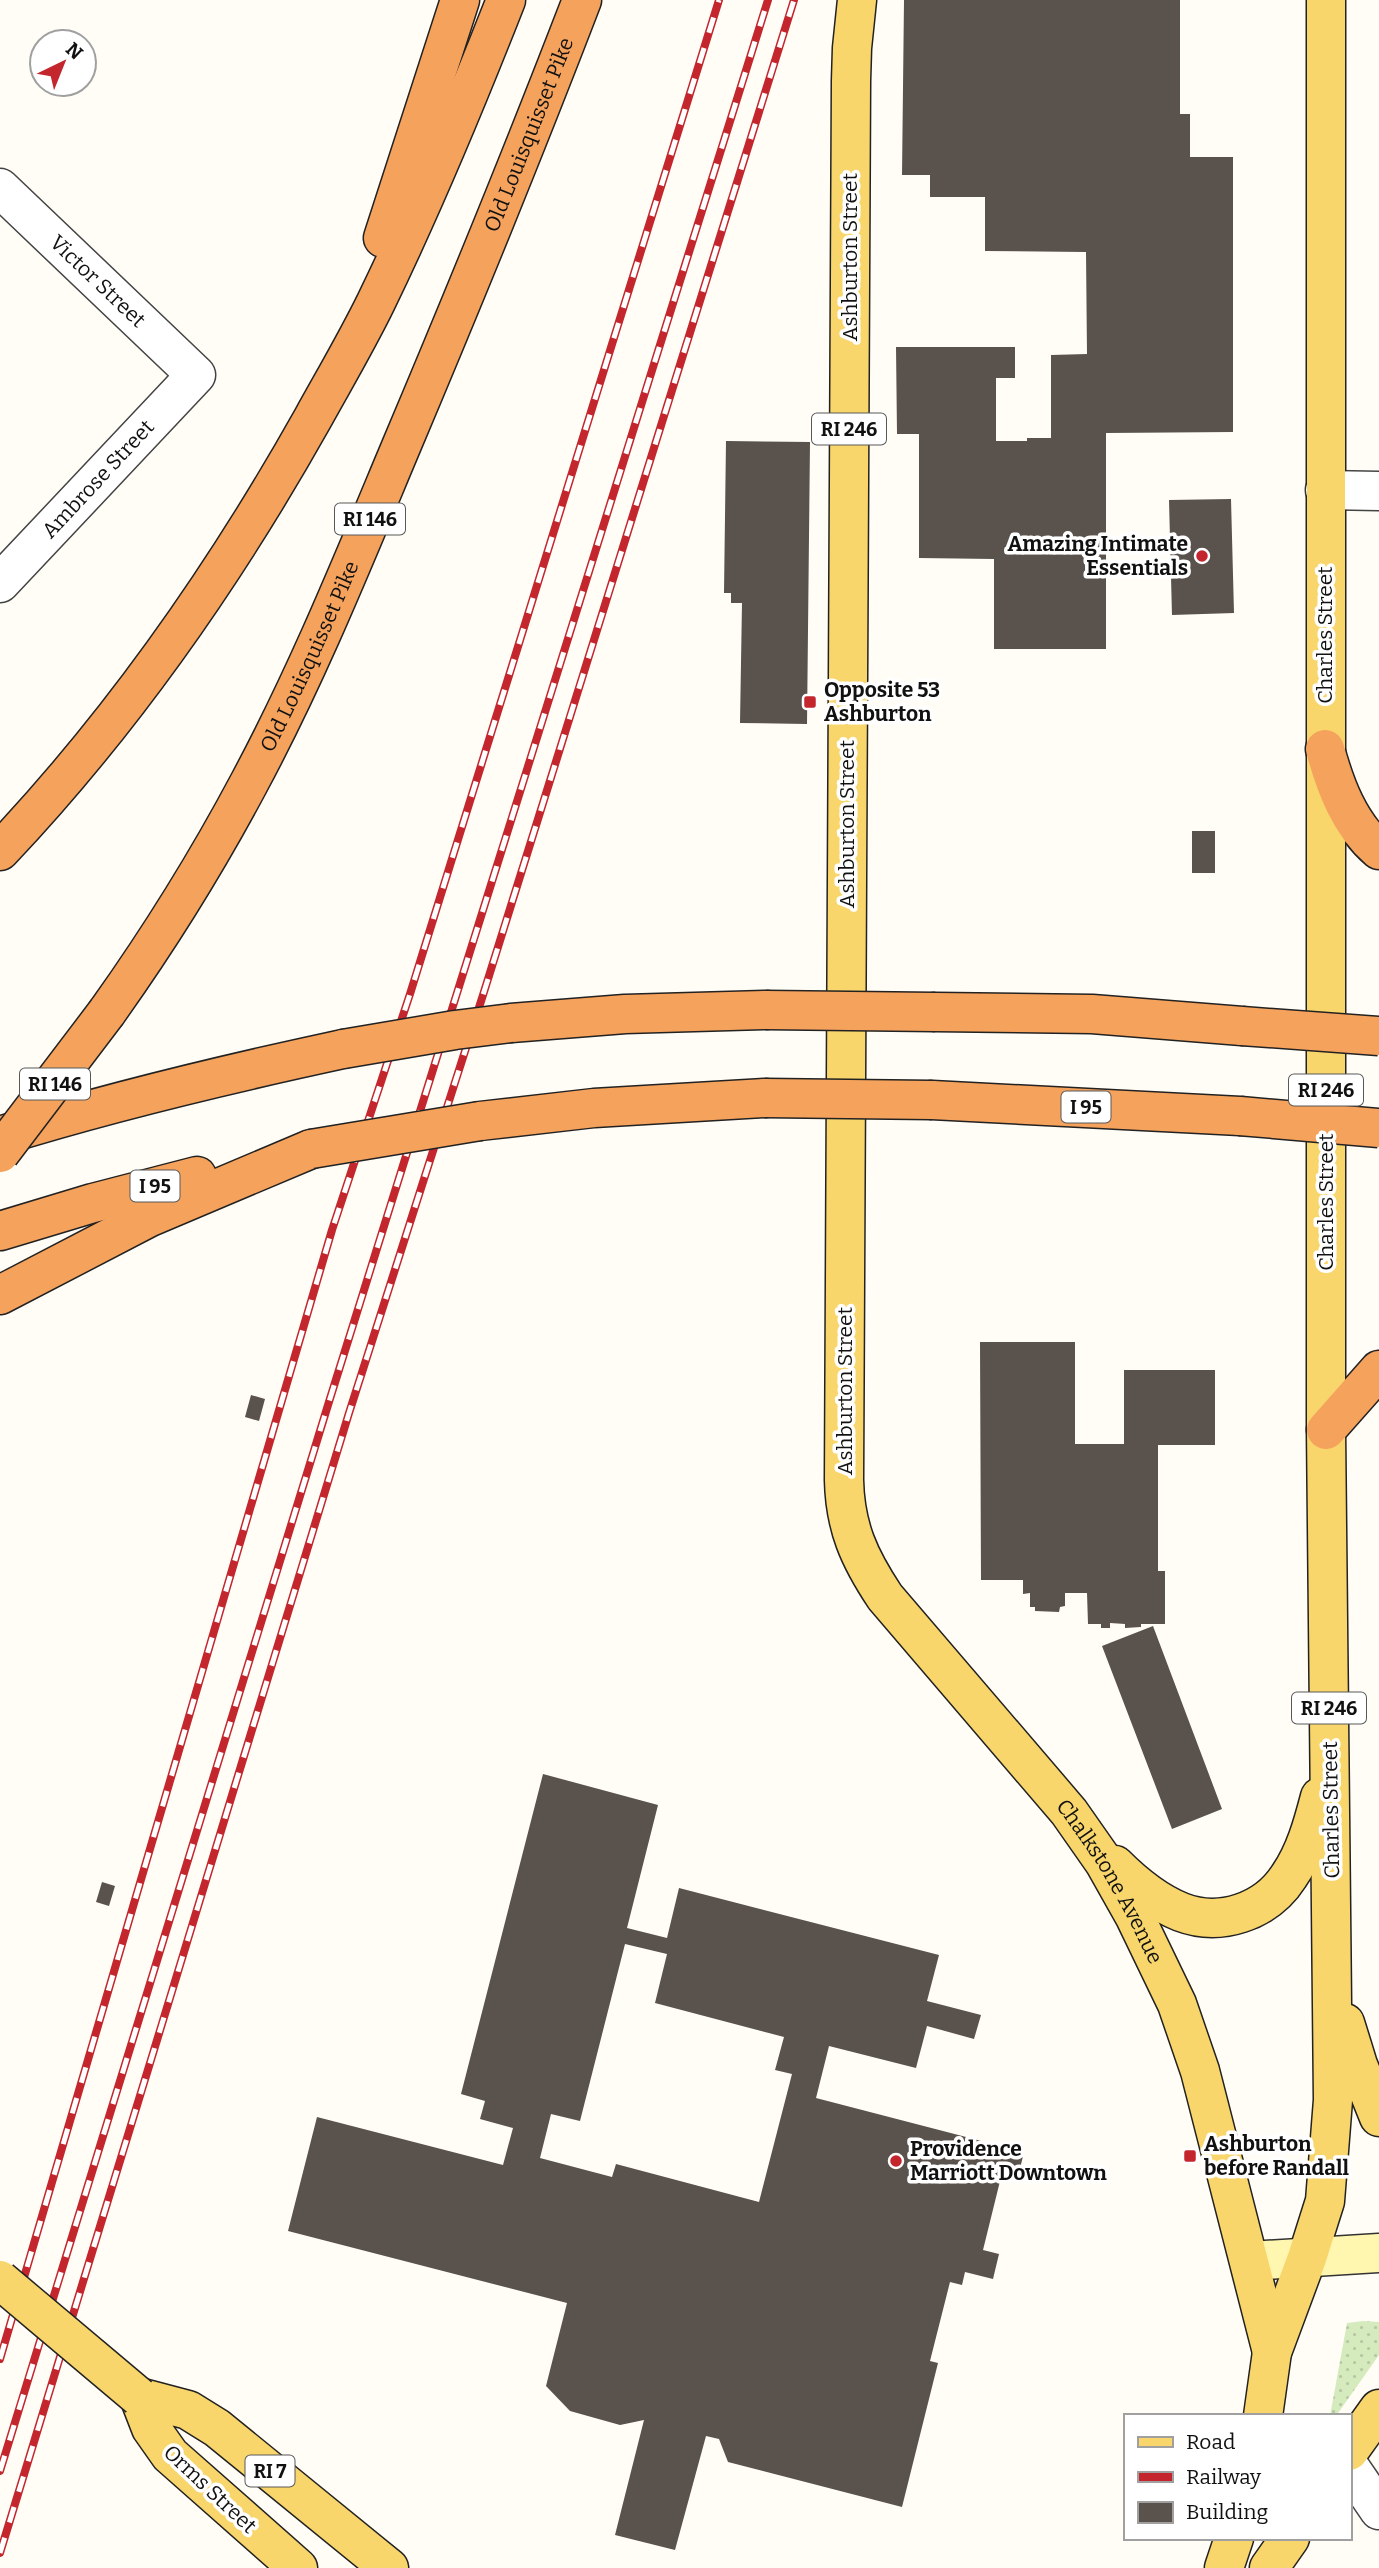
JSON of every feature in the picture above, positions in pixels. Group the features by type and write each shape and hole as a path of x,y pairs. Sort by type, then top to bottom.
{"highway":[{"path":"340,370 460,0"},
{"path":"0,850 122,708 229,558 267,496 375,304 437,170 506,0"},
{"name":"Old Louisquisset Pike","path":"0,1153 107,1012 177,908 250,780 299,680 416,412 582,0"},
{"path":"1325,749 1346,808 1379,850"},
{"path":"0,1136 116,1101 343,1049 511,1023 637,1013 766,1010 1092,1014 1379,1036"},
{"name":"I 95","path":"0,1231 93,1203 312,1149 480,1121 594,1108 765,1098 932,1100 1240,1116 1379,1128"},
{"path":"0,1295 150,1217 312,1149"},
{"path":"1326,1430 1379,1370"}],"main road":[{"name":"Ashburton Street","path":"857,0 851,95 844,1480 849,1529 863,1562"},
{"name":"Charles Street","path":"1263,2414 1272,2352 1307,2258 1326,2190 1333,2100 1326,1430 1326,0"},
{"name":"Chalkstone Avenue","path":"863,1562 900,1617 1052,1791 1085,1834 1135,1917 1177,2004 1200,2071 1250,2261"},
{"path":"1085,1834 1128,1877 1169,1907 1184,1913 1215,1918 1244,1913 1267,1900 1290,1876 1308,1837 1330,1759"},
{"path":"1333,1985 1358,2065 1379,2116"},
{"path":"1250,2261 1379,2253"},
{"name":"Charles Street","path":"1250,2261 1272,2352"},
{"name":"Orms Street","path":"0,2280 139,2397 151,2428 170,2455 298,2568"},
{"name":"Orms Street","path":"139,2397 188,2410 217,2428 389,2568"},
{"path":"1351,2448 1379,2409"},
{"path":"1224,2568 1233,2540"},
{"path":"1269,2568 1289,2540"}],"street":[{"name":"Victor Street","path":"0,188 196,375"},
{"name":"Ambrose Street","path":"0,583 196,375"},
{"path":"1325,490 1379,491"},
{"path":"1351,2469 1379,2510"}],"green space":[{"path":"1379,2322 1379,2355 1337,2414 1330,2414 1347,2323"}],"building":[{"path":"904,0 1180,0 1180,114 1190,114 1190,157 1233,157 1233,432 1106,433 1106,649 994,649 994,559 919,558 919,434 897,434 896,347 1015,347 1015,378 996,378 996,441 1051,438 1051,355 1087,354 1086,252 985,251 985,197 930,197 930,175 902,175"},
{"path":"726,441 810,442 807,724 740,723 742,603 731,603 731,593 724,593"},
{"name":"Amazing Intimate Essentials","path":"1231,499 1234,613 1172,615 1169,500"},
{"path":"1192,831 1215,831 1215,873 1192,873"},
{"path":"980,1342 1075,1342 1075,1444 1124,1444 1124,1370 1215,1370 1215,1445 1158,1445 1158,1571 1165,1571 1165,1624 1141,1624 1141,1627 1125,1628 1125,1624 1110,1623 1110,1628 1101,1628 1101,1624 1088,1624 1087,1593 1065,1593 1065,1606 1060,1607 1059,1612 1035,1611 1035,1607 1030,1607 1030,1593 1023,1594 1023,1580 981,1580"},
{"path":"251,1395 265,1399 259,1421 245,1417"},
{"path":"1153,1626 1222,1809 1172,1829 1102,1646"},
{"name":"Providence Marriott Downtown","path":"543,1774 658,1805 627,1928 667,1938 679,1888 939,1955 927,2001 981,2015 974,2039 927,2026 916,2068 829,2046 816,2098 1024,2152 1018,2177 1002,2173 983,2250 999,2254 993,2279 965,2272 962,2285 950,2282 930,2361 938,2363 902,2507 728,2462 719,2439 706,2436 675,2550 615,2535 644,2420 620,2425 570,2411 546,2386 567,2303 288,2231 317,2117 503,2165 513,2128 480,2119 485,2101 461,2094","holes":["625,1944 667,1954 655,2003 784,2037 775,2070 792,2074 759,2202 616,2164 612,2177 540,2158 551,2114 580,2121"]},
{"path":"102,1882 115,1886 109,1906 96,1902"}],"railway":[{"path":"0,2359 332,1230 410,994 719,0"},
{"path":"0,2471 328,1405 768,0"},
{"path":"0,2553 349,1413 483,995 794,0"}],"place":[{"name":"Amazing Intimate Essentials","path":"1202,556"},
{"name":"Opposite 53 Ashburton","path":"810,702"},
{"name":"Ashburton before Randall","path":"1190,2156"},
{"name":"Providence Marriott Downtown","path":"896,2161"}]}
